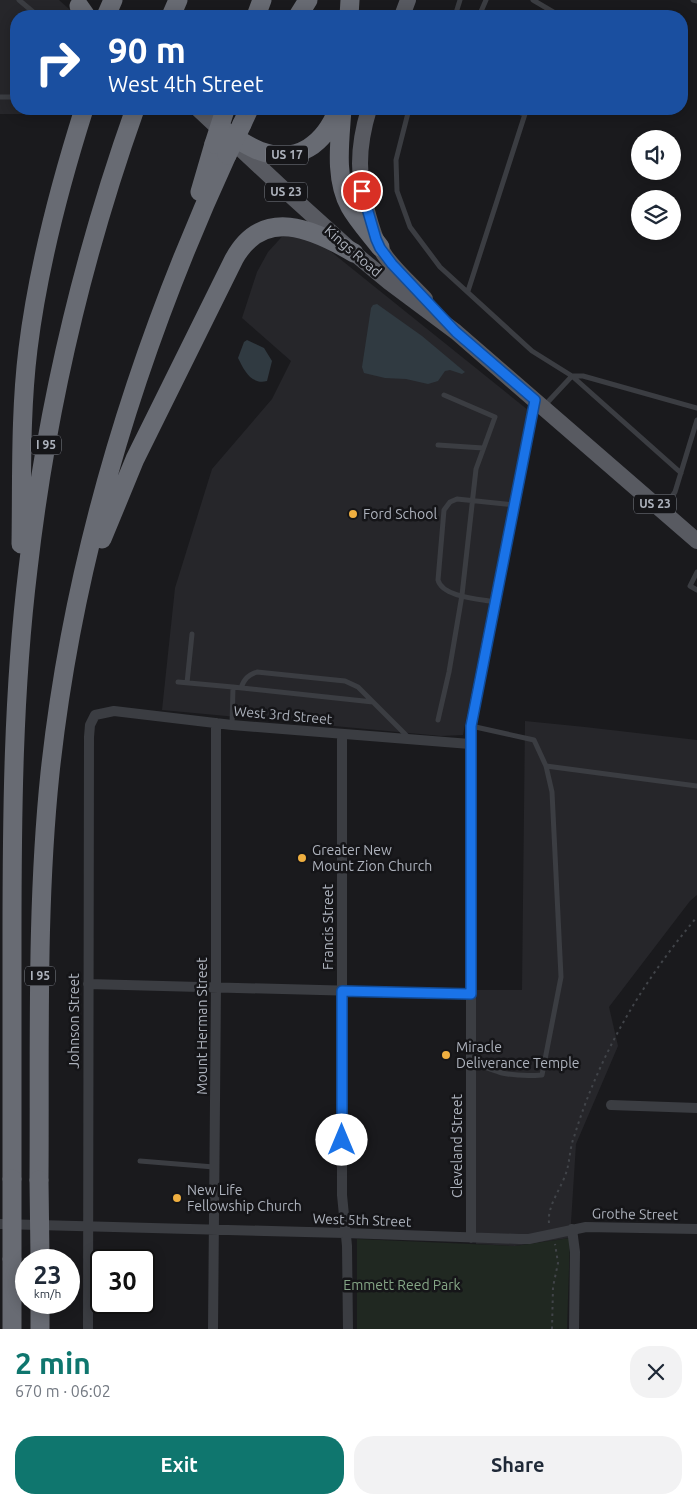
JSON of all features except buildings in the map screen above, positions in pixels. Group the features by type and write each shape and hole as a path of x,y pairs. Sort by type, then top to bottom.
{"highway":[{"path":"20,655 22,445 28,350 37,287 50,225 82,115"},
{"name":"I 95","path":"12,1329 13,823 20,655 33,528 57,387 93,240 133,115"},
{"name":"US 17","path":"222,129 260,151 273,154 294,154 308,149 319,141 328,131 335,115"},
{"path":"342,115 339,163 344,192 350,207 380,248"},
{"path":"222,129 245,117"},
{"name":"I 95","path":"40,1249 40,950 44,856 56,730 76,606 101,502 121,430 150,341 180,263 222,129"},
{"path":"76,606 134,459 240,249 259,232 284,226 310,231 354,252"},
{"path":"40,1314 40,1329"}],"main road":[{"name":"Kings Road","path":"205,115 286,192 354,252 389,282 456,332 697,540"},
{"name":"US 23","path":"368,115 360,146 360,181 364,203 380,248 392,264 456,332"}],"street":[{"name":"Cleveland Street","path":"471,1238 471,726 515,505 539,404"},
{"name":"West 3rd Street","path":"94,715 114,711 232,725 470,744"},
{"name":"Johnson Street","path":"88,1329 89,737 90,725 94,715"},
{"name":"Mount Herman Street","path":"213,1329 216,723"},
{"name":"Francis Street","path":"342,734 342,1195 347,1246 348,1329"},
{"path":"88,984 471,994"},
{"path":"610,1105 697,1108"},
{"name":"West 5th Street","path":"0,1224 529,1239 572,1229"},
{"name":"Grothe Street","path":"572,1229 586,1227 697,1229"},
{"path":"572,1229 575,1252 574,1329"}],"lane":[{"path":"19,0 31,10"},
{"path":"533,0 550,10"},
{"path":"693,0 697,1"},
{"path":"407,115 396,160 397,191 410,227 440,267 532,351 572,376 681,473"},
{"path":"468,291 525,115"},
{"path":"539,404 572,376 583,376 697,408"},
{"path":"438,720 449,672 462,596 476,469 494,417 444,395"},
{"path":"662,511 675,492 697,420"},
{"path":"438,445 483,448"},
{"path":"496,602 462,596 444,590 439,585 444,510 450,502 457,499 515,505"},
{"path":"697,572 690,586 697,590"},
{"path":"186,682 192,634"},
{"path":"241,688 249,675 257,672 344,681 358,687 411,740"},
{"path":"178,682 373,702"},
{"path":"232,725 233,687"},
{"path":"470,1064 481,1065 500,1072 520,1076 542,1075 561,977 552,792 546,766 534,740 471,726"},
{"path":"546,766 697,786"},
{"path":"140,1161 215,1167"}],"path":[{"path":"551,1228 549,1210 562,1183 573,1138 602,1062 625,1018 645,986 672,946 697,916"},
{"path":"552,1329 553,1286 558,1263 554,1242"}],"shaded area":[{"path":"0,0 59,0 70,10 10,10 10,114 0,114"},
{"name":"Ford School","path":"288,230 314,238 528,410 463,735 441,736 162,710 175,588 212,469 272,399 291,361 242,318 257,272 268,252"},
{"path":"377,304 422,336 465,372 462,374 450,370 445,371 438,381 428,384 364,373 362,367 371,308"},
{"path":"247,340 264,348 272,361 267,381 261,382 252,379 238,358 244,342"},
{"path":"525,721 697,740 697,895 690,901 609,1007 618,1046 576,1144 570,1238 515,1246 476,1244 476,990 522,990"}],"green space":[{"name":"Emmett Reed Park","path":"570,1238 567,1329 357,1329 357,1239 515,1246"}],"place":[{"name":"Ford School","path":"353,514"},
{"name":"Greater New Mount Zion Church","path":"302,858"},
{"name":"Miracle Deliverance Temple","path":"446,1055"},
{"name":"New Life Fellowship Church","path":"177,1198"}],"route":[{"path":"342,1140 342,991 471,994 471,726 535,400 456,332 386,257 376,239 362,191"}]}
